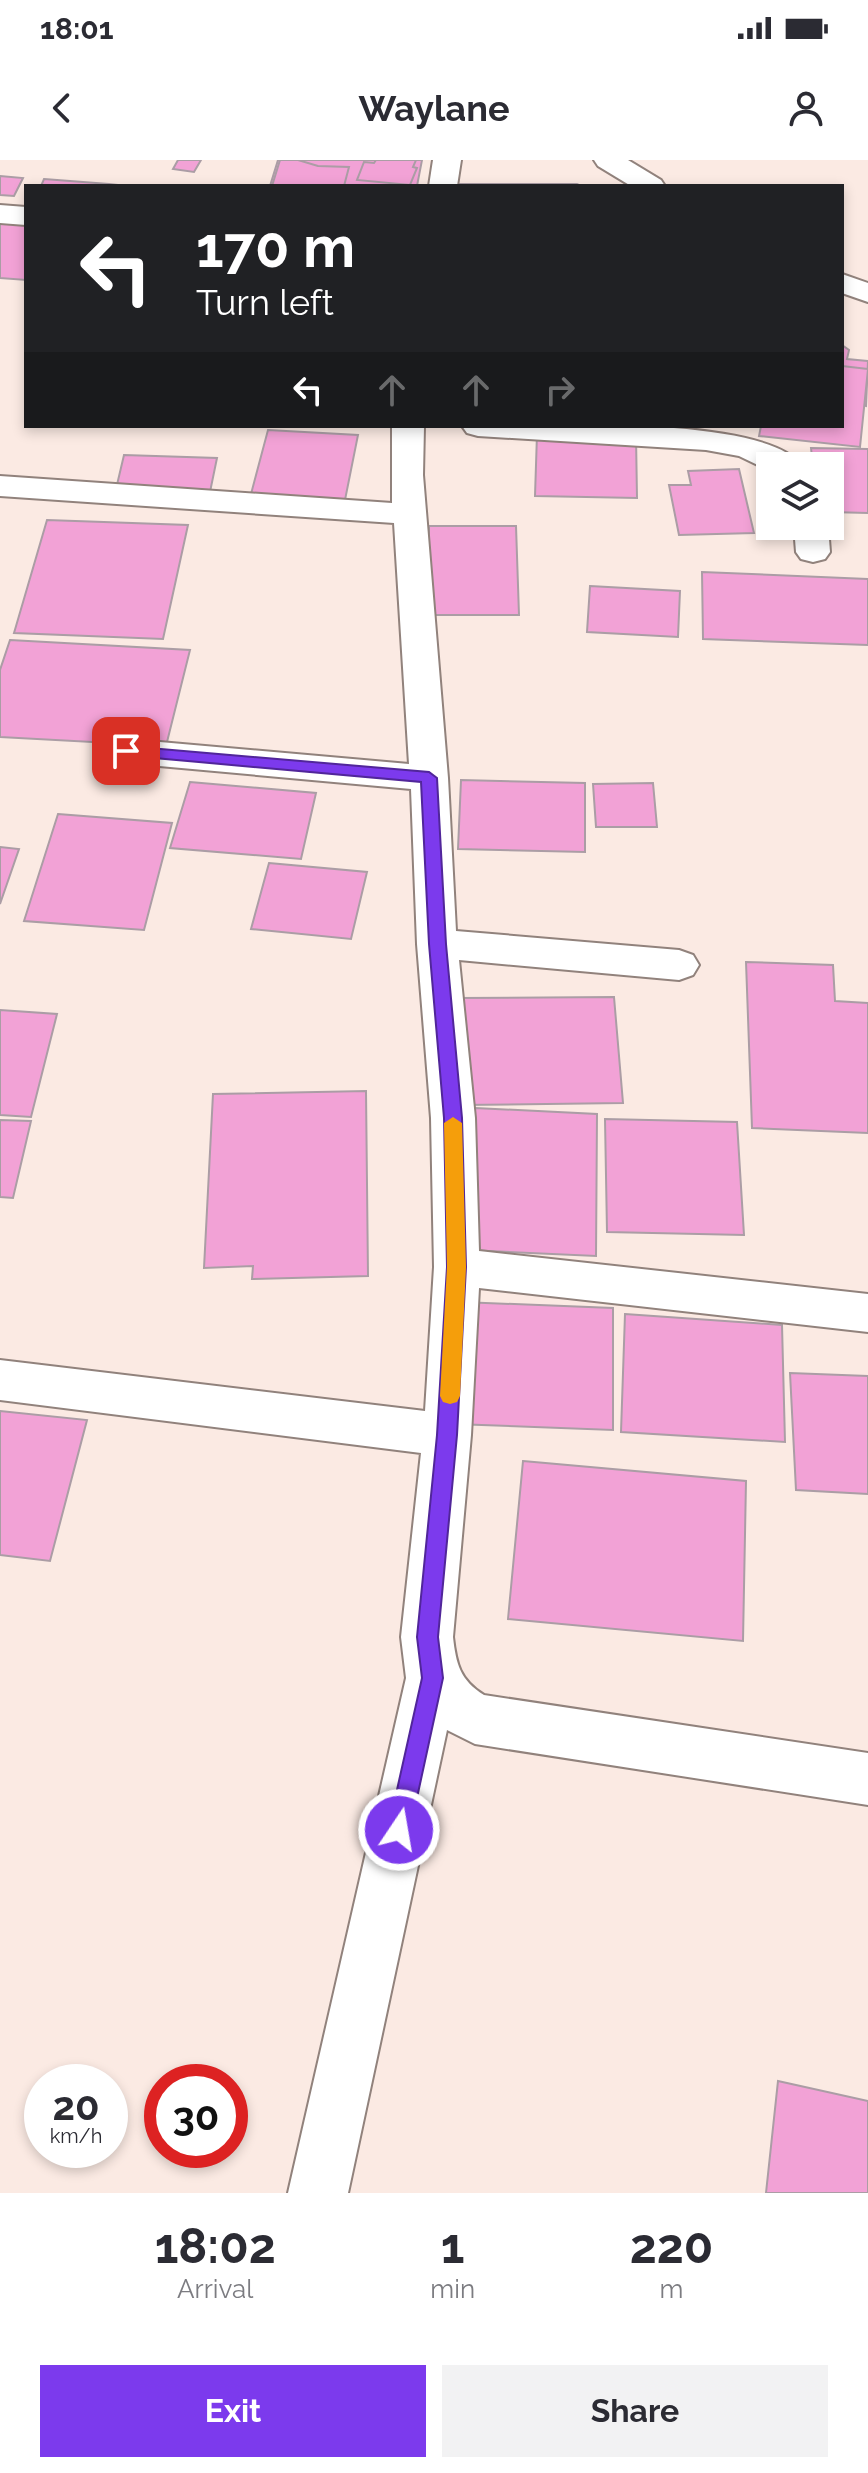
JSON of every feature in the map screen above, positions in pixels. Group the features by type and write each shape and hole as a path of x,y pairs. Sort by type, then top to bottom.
{"street":[{"path":"443,184 447,160"},
{"path":"608,160 648,184"},
{"path":"0,214 24,216"},
{"path":"844,284 868,293"},
{"path":"318,2193 432,1678 427,1637 447,1435 457,1267 453,1118 437,944 429,778 410,514 408,428"},
{"path":"555,428 706,440 756,452"},
{"path":"0,486 410,514"},
{"path":"126,751 429,778"},
{"path":"437,944 679,965"},
{"path":"457,1267 868,1313"},
{"path":"0,1380 447,1435"},
{"path":"432,1678 453,1705 475,1719 868,1779"}],"building":[{"path":"178,160 201,160 194,172 173,169"},
{"path":"278,160 422,160 417,184 271,184"},
{"path":"280,160 349,167 345,184 273,184"},
{"path":"376,160 416,160 413,167 417,168 410,184 357,180 364,162 374,163"},
{"path":"0,176 23,178 14,196 0,195"},
{"path":"44,179 109,184 42,184"},
{"path":"0,221 24,223 24,280 0,278"},
{"path":"844,346 849,350 847,359 868,361 866,406 844,400"},
{"path":"844,366 868,369 860,447 759,436 761,428 844,428"},
{"path":"268,430 358,435 345,500 251,494"},
{"path":"537,434 636,436 637,498 535,496"},
{"path":"811,448 868,449 868,513 844,512 844,452 811,452"},
{"path":"124,455 217,458 210,492 116,489"},
{"path":"739,469 754,533 679,535 669,485 691,485 688,471"},
{"path":"47,520 188,525 163,639 14,633"},
{"path":"429,526 516,526 519,615 428,615"},
{"path":"702,572 868,579 868,645 703,639"},
{"path":"590,586 680,591 678,637 587,632"},
{"path":"10,640 190,650 166,746 0,737 0,670"},
{"path":"461,780 585,783 585,852 458,849"},
{"path":"190,782 316,793 301,859 170,848"},
{"path":"653,783 657,827 596,827 593,784"},
{"path":"58,814 172,823 144,930 24,921"},
{"path":"0,847 19,849 0,904"},
{"path":"269,863 367,872 351,939 251,929"},
{"path":"746,962 833,965 835,1001 868,1003 868,1133 752,1128"},
{"path":"614,997 623,1103 460,1105 458,998"},
{"path":"0,1010 57,1014 31,1117 0,1115"},
{"path":"366,1091 368,1276 252,1279 253,1266 204,1268 213,1094"},
{"path":"475,1108 597,1114 596,1256 467,1250"},
{"path":"605,1119 737,1122 744,1235 607,1232"},
{"path":"0,1120 31,1121 13,1198 0,1197"},
{"path":"461,1302 613,1308 613,1430 454,1424"},
{"path":"625,1314 782,1325 785,1442 621,1432"},
{"path":"790,1373 868,1376 868,1494 796,1490"},
{"path":"0,1411 87,1420 50,1561 0,1555"},
{"path":"523,1461 746,1481 743,1641 508,1619"},
{"path":"778,2081 868,2101 868,2193 766,2193"}],"slow traffic":[{"path":"450,1396 457,1267 453,1123"}],"route":[{"path":"126,751 429,778 437,944 453,1118 457,1267 447,1435 427,1637 432,1678 399,1830"}]}
